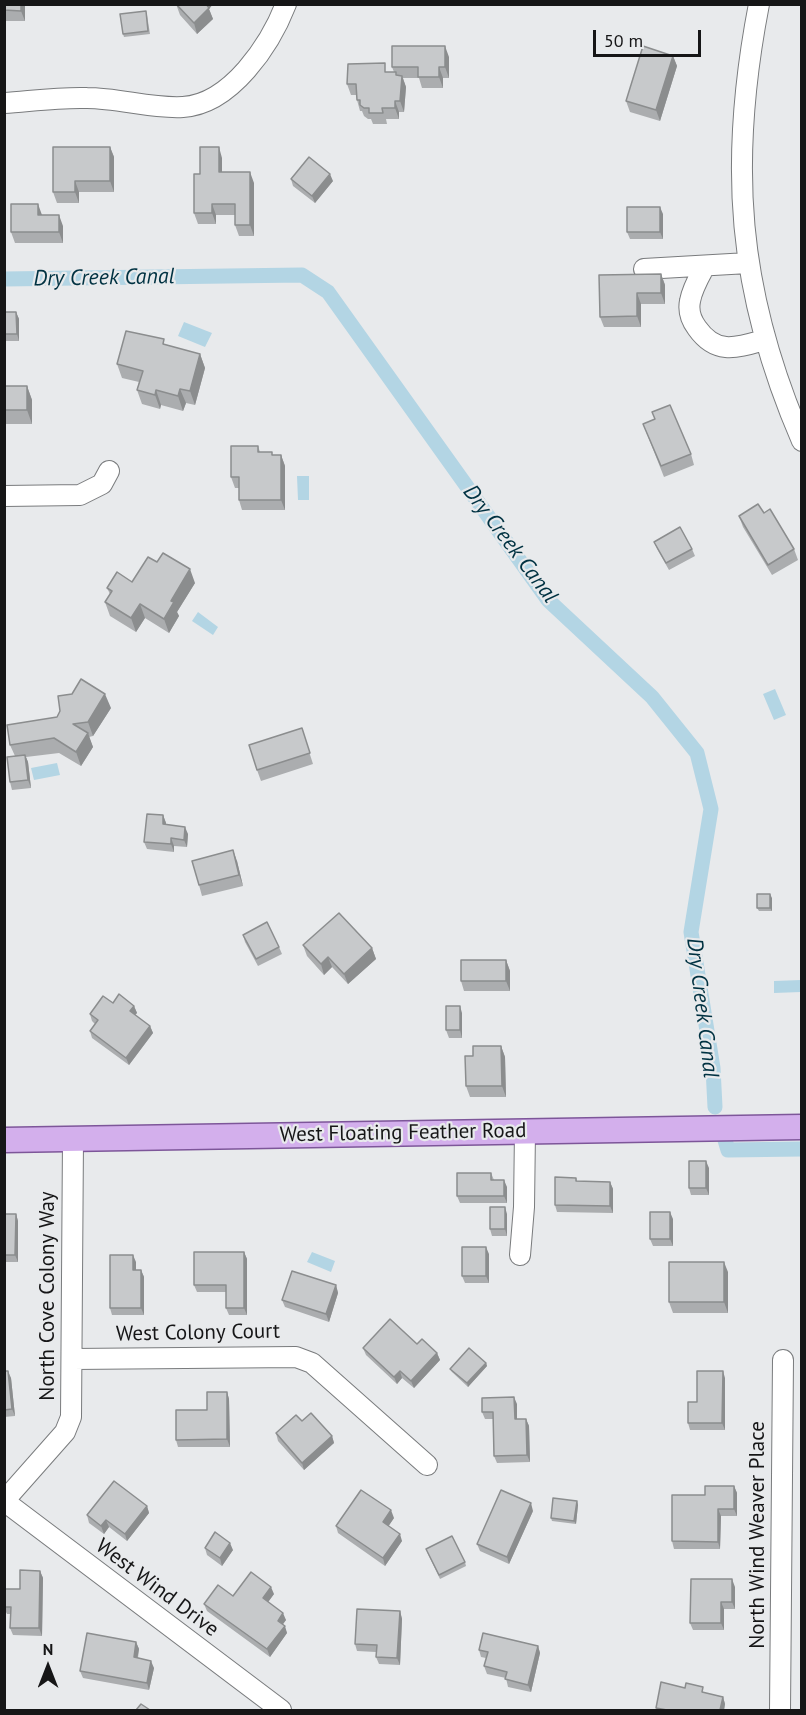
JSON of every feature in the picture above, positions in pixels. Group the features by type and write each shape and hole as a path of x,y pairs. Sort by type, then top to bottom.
{"main road":[{"name":"West Floating Feather Road","path":"4,1140 801,1127"}],"street":[{"path":"4,103 87,98 183,107 202,103 237,80 266,45 286,4"},
{"path":"759,4 749,55 741,134 743,231 764,340 783,398 801,441"},
{"path":"644,268 748,262"},
{"path":"705,266 689,304 691,320 699,331 707,341 718,347 740,346 764,340"},
{"path":"4,496 80,495 102,484 109,471"},
{"path":"520,1255 525,1131"},
{"name":"North Cove Colony Way","path":"4,1501 64,1432 73,1400 73,1139"},
{"name":"West Colony Court","path":"73,1359 296,1357 312,1363 428,1465"},
{"name":"North Wind Weaver Place","path":"780,1710 783,1360"},
{"name":"West Wind Drive","path":"4,1501 281,1710"}],"water":[{"path":"184,322 212,333 205,347 178,336"},
{"path":"297,476 309,476 309,500 298,500"},
{"path":"198,612 218,627 213,635 192,621"},
{"path":"775,689 786,715 774,720 763,694"},
{"path":"57,763 60,775 34,780 31,768"},
{"path":"801,980 801,992 774,993 774,981"},
{"path":"312,1252 335,1261 331,1272 307,1262"}],"building":[{"path":"4,4 21,4 21,11 4,10"},
{"path":"176,4 206,4 209,8 194,23"},
{"path":"146,11 148,31 123,34 120,14"},
{"path":"392,46 445,46 445,67 439,67 439,77 418,77 418,67 392,67"},
{"path":"643,46 673,56 656,110 626,101"},
{"path":"385,63 385,72 396,72 396,75 402,76 400,101 395,101 395,108 382,108 383,113 369,113 369,108 364,108 360,105 360,100 357,100 356,84 347,84 348,64"},
{"path":"53,147 110,147 110,181 75,181 75,192 53,192"},
{"path":"200,147 219,147 219,172 250,172 250,225 235,225 235,204 212,204 212,213 194,213 194,174 200,174"},
{"path":"309,157 330,174 312,196 291,179"},
{"path":"11,204 38,204 38,215 59,215 59,232 11,232"},
{"path":"627,207 660,207 660,232 627,232"},
{"path":"661,274 661,293 637,293 637,316 600,317 599,275"},
{"path":"4,312 16,312 17,334 4,334"},
{"path":"126,331 164,339 163,344 200,354 190,391 180,389 178,396 156,390 155,395 137,390 143,371 117,364"},
{"path":"4,386 27,386 27,410 4,410"},
{"path":"670,405 691,454 661,466 643,424 655,419 652,412"},
{"path":"231,446 258,446 258,452 272,452 272,455 281,455 281,500 239,500 239,477 231,477"},
{"path":"758,504 764,513 770,509 794,549 768,565 739,516"},
{"path":"680,527 692,549 666,563 654,542"},
{"path":"163,553 190,569 171,601 174,602 164,619 140,604 131,618 105,602 112,591 107,588 117,572 132,582 148,557 157,562"},
{"path":"81,679 105,694 88,722 73,724 88,733 76,752 54,738 10,745 7,725 57,717 60,711 58,696 72,694"},
{"path":"302,728 310,753 257,770 249,745"},
{"path":"25,755 28,780 10,782 7,757"},
{"path":"147,814 163,815 163,824 185,827 184,840 171,838 171,844 144,842"},
{"path":"233,850 239,875 199,885 192,861"},
{"path":"757,894 770,894 770,908 757,908"},
{"path":"339,913 372,948 344,974 328,957 321,964 303,945"},
{"path":"267,922 279,947 256,959 243,935"},
{"path":"461,960 506,960 506,981 461,981"},
{"path":"119,994 134,1006 130,1011 150,1026 126,1058 90,1031 98,1020 90,1014 103,996 113,1003"},
{"path":"446,1006 460,1006 460,1030 446,1030"},
{"path":"473,1046 501,1046 502,1086 466,1086 465,1056 473,1056"},
{"path":"689,1161 706,1161 706,1188 689,1188"},
{"path":"457,1173 491,1173 491,1180 504,1180 504,1196 457,1196"},
{"path":"555,1177 576,1178 576,1181 610,1182 610,1206 555,1205"},
{"path":"490,1207 505,1207 505,1229 490,1229"},
{"path":"650,1212 670,1212 670,1239 650,1239"},
{"path":"4,1214 16,1214 15,1255 4,1255"},
{"path":"462,1247 486,1247 486,1276 462,1276"},
{"path":"194,1252 244,1252 244,1308 226,1308 226,1285 194,1285"},
{"path":"110,1255 133,1255 133,1270 141,1270 141,1308 110,1308"},
{"path":"669,1262 724,1262 724,1302 669,1302"},
{"path":"292,1271 336,1285 326,1314 282,1300"},
{"path":"390,1319 417,1344 422,1339 437,1353 411,1381 400,1371 394,1377 363,1348"},
{"path":"469,1348 486,1363 467,1383 450,1369"},
{"path":"4,1371 8,1371 12,1409 4,1410"},
{"path":"697,1371 723,1371 722,1423 688,1423 688,1402 697,1402"},
{"path":"207,1392 227,1392 227,1439 176,1440 176,1410 207,1410"},
{"path":"514,1397 515,1419 526,1419 527,1455 494,1456 493,1412 482,1412 482,1398"},
{"path":"311,1413 332,1436 302,1463 276,1433 296,1415 302,1421"},
{"path":"114,1481 147,1506 125,1534 106,1520 101,1526 87,1515"},
{"path":"705,1486 734,1486 734,1509 718,1509 718,1542 672,1541 672,1495 705,1495"},
{"path":"361,1490 391,1510 383,1522 400,1534 383,1558 336,1526"},
{"path":"501,1490 531,1503 507,1557 477,1544"},
{"path":"553,1498 577,1501 574,1521 551,1518"},
{"path":"215,1532 230,1543 220,1558 205,1548"},
{"path":"452,1536 465,1562 439,1575 426,1549"},
{"path":"20,1570 40,1571 39,1628 10,1628 11,1607 4,1607 4,1589 20,1589"},
{"path":"251,1572 271,1587 263,1598 283,1613 278,1621 285,1626 267,1649 204,1604 218,1585 233,1596"},
{"path":"691,1579 732,1579 732,1602 721,1602 721,1623 690,1623"},
{"path":"357,1609 400,1611 397,1658 376,1657 377,1645 355,1644"},
{"path":"87,1633 136,1642 134,1657 151,1661 147,1683 80,1671"},
{"path":"483,1633 538,1646 528,1685 505,1679 507,1672 484,1666 488,1652 479,1650"},
{"path":"661,1682 685,1688 686,1683 703,1687 702,1692 723,1697 720,1710 656,1708"},
{"path":"141,1704 150,1710 136,1710"}],"waterway":[{"name":"Dry Creek Canal","path":"4,279 302,275 328,292 548,600 652,697 697,753 711,809 691,932 713,1068 715,1107"},
{"name":"Dry Creek Canal","path":"725,1140 728,1150 802,1149"}]}
